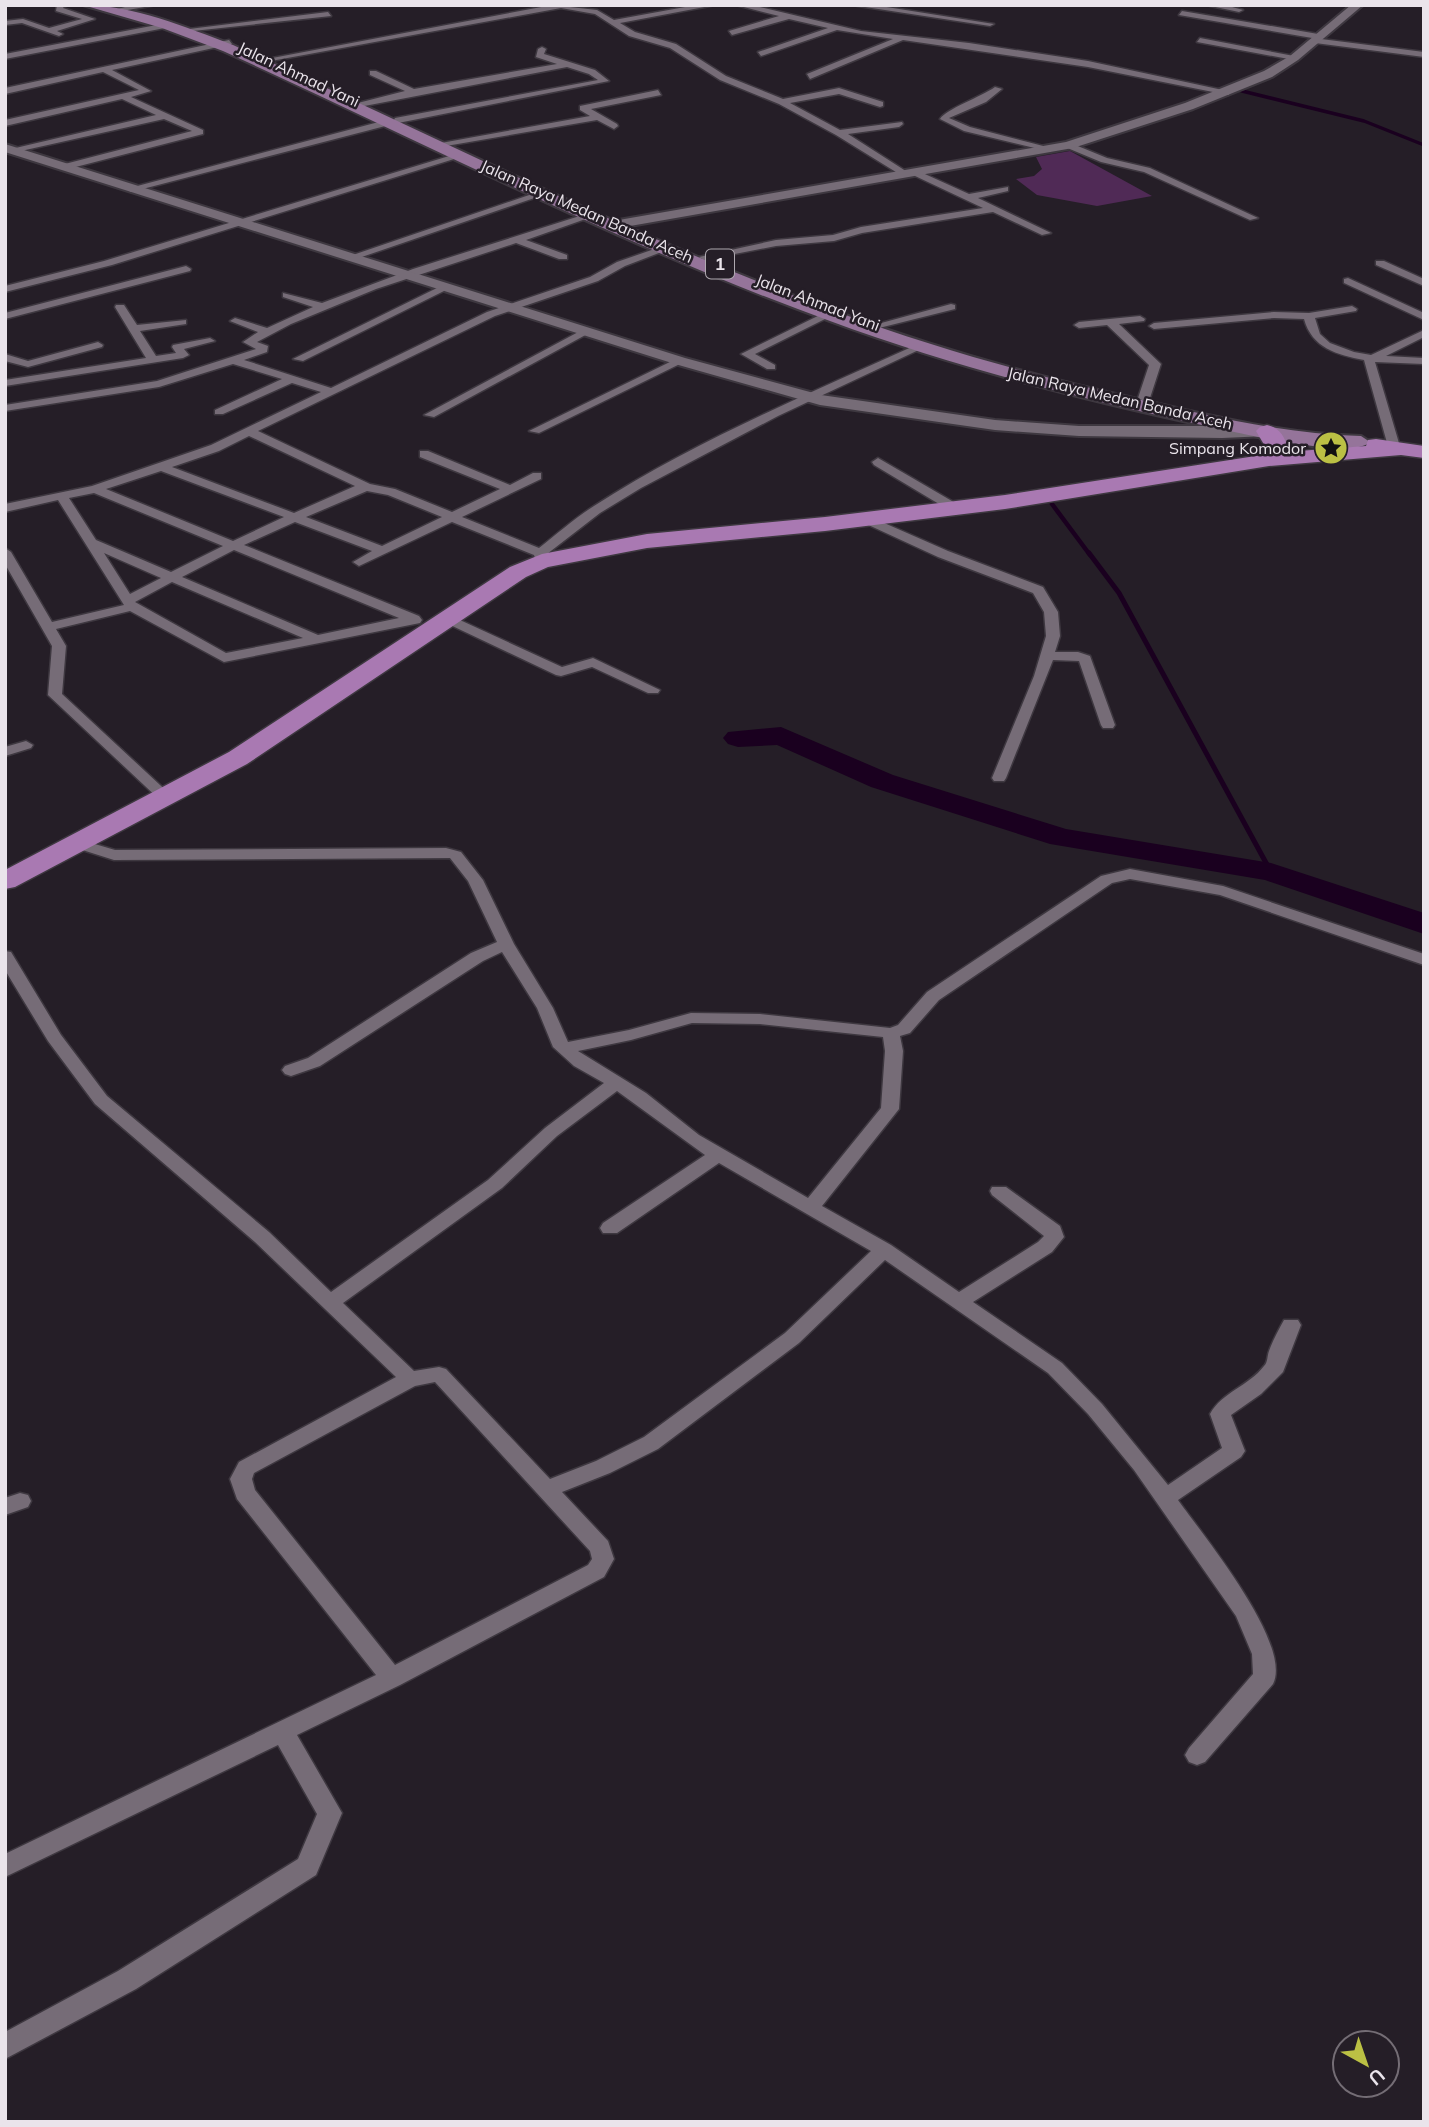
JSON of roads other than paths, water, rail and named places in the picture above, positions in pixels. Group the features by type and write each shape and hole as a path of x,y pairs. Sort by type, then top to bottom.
{"highway":[{"path":"1267,430 1273,436 1277,448 1269,460"},
{"name":"Jalan Raya Medan Banda Aceh","path":"1361,442 1395,450 1424,452"},
{"path":"5,881 166,799 237,758 541,557 647,541 866,519 1089,491 1269,460 1395,450"}],"main road":[{"path":"618,224 1068,145 1232,90 1268,74 1294,58 1318,34 1332,27 1359,5"},
{"name":"1","path":"90,12 115,8 224,43 358,104"},
{"name":"Jalan Ahmad Yani","path":"115,8 193,29 271,60 358,104 618,224 704,257 834,313 953,350 1144,398 1361,442"},
{"name":"Jalan Raya Medan Banda Aceh","path":"394,121 462,155 667,248 920,347 1047,383 1267,430 1340,442 1361,442"},
{"path":"9,149 586,332 811,398 911,415 995,425 1144,432 1233,433 1267,430"}],"street":[{"path":"61,5 59,9 62,10 90,12"},
{"path":"115,8 152,5"},
{"path":"614,22 711,5"},
{"path":"740,5 835,28 1100,65 1232,90"},
{"path":"856,5 990,24"},
{"path":"1210,5 1250,13"},
{"path":"271,60 564,6 597,12 632,34 673,46 733,83 782,102 912,174 1046,233"},
{"path":"50,30 90,12"},
{"path":"1182,13 1318,34 1394,56 1424,55"},
{"path":"193,29 328,14"},
{"path":"732,33 786,17"},
{"path":"5,23 23,21 78,42"},
{"path":"5,57 167,25"},
{"path":"761,54 835,28"},
{"path":"810,76 903,38"},
{"path":"1200,40 1294,58"},
{"path":"5,91 224,43"},
{"path":"131,189 394,121 605,81 600,76 571,64 538,55 542,49"},
{"path":"358,104 571,64"},
{"path":"5,123 147,90 103,69"},
{"path":"373,72 413,92"},
{"path":"998,89 983,100 947,114 944,119 961,128 1010,138 1048,150"},
{"path":"782,102 839,91 880,104"},
{"path":"614,126 583,108 658,93"},
{"path":"64,167 200,132 124,97"},
{"path":"9,149 167,115"},
{"path":"446,143 598,117"},
{"path":"839,133 899,124"},
{"path":"1068,145 1104,160 1147,170 1253,218"},
{"path":"5,316 240,223 462,155"},
{"path":"968,197 1005,189"},
{"path":"349,258 544,193"},
{"path":"704,257 776,243 834,238 861,230 994,209"},
{"path":"5,408 159,384 233,360 264,348 248,342 325,307 406,276 592,215"},
{"path":"517,240 564,257"},
{"path":"5,508 63,498 162,467 250,432 509,307 594,279 621,264 667,248"},
{"path":"1380,263 1424,284"},
{"path":"5,289 121,272 186,269"},
{"path":"1348,281 1424,317"},
{"path":"299,359 445,288"},
{"path":"287,295 325,307"},
{"path":"120,307 152,359"},
{"path":"879,325 951,307"},
{"path":"1154,326 1274,315 1309,316 1352,309"},
{"path":"771,367 747,354 834,313"},
{"path":"1309,316 1318,338 1336,348 1369,360 1424,361"},
{"path":"1079,325 1140,319"},
{"path":"235,321 268,332"},
{"path":"134,330 182,322"},
{"path":"1110,322 1155,364 1144,398"},
{"path":"430,415 586,332"},
{"path":"1369,360 1424,333"},
{"path":"5,383 183,355 177,347 210,341"},
{"path":"5,357 28,364 98,345"},
{"path":"250,432 366,487 391,492 541,557 596,510 638,485 811,398 920,347"},
{"path":"233,360 333,392"},
{"path":"1369,360 1395,450"},
{"path":"535,431 680,361"},
{"path":"219,412 289,380"},
{"path":"424,454 510,489"},
{"path":"878,462 953,507"},
{"path":"162,467 384,551"},
{"path":"359,562 537,476"},
{"path":"50,626 130,604 171,576 295,517 366,487"},
{"path":"95,489 414,619 444,622 561,672 593,662 653,690"},
{"path":"63,498 130,604 224,658 414,619"},
{"path":"866,519 943,554 1038,590 1051,612 1053,636 1047,656 999,778"},
{"path":"89,542 317,639"},
{"path":"5,552 50,626 59,646 55,695 166,799"},
{"path":"1047,656 1078,656 1085,659 1108,725"},
{"path":"5,752 26,745"},
{"path":"78,844 114,855 455,855 475,880 506,944 544,1008 559,1043 580,1062 617,1082 718,1155 884,1250 960,1301 1055,1368 1096,1409 1141,1464 1245,1612 1263,1654 1265,1677 1197,1755"},
{"path":"565,1048 631,1035 691,1018 760,1019 891,1033 904,1029 926,1000 1107,879 1130,874 1223,891 1424,960"},
{"path":"291,1070 314,1062 477,957 506,944"},
{"path":"5,956 54,1037 101,1100 262,1237 410,1379"},
{"path":"810,1208 890,1109 894,1051 891,1033"},
{"path":"329,1303 495,1184 551,1132 617,1082"},
{"path":"610,1228 718,1155"},
{"path":"960,1301 1045,1247 1054,1237 1053,1231 999,1191"},
{"path":"546,1489 651,1443 792,1338 884,1250"},
{"path":"1165,1498 1234,1451 1220,1414 1225,1407 1254,1389 1276,1367 1279,1351 1291,1325"},
{"path":"5,1866 392,1678 596,1571 603,1559 600,1547 439,1374 410,1379 246,1468 241,1479 245,1493 392,1678"},
{"path":"5,2046 127,1980 307,1867 330,1813 282,1731"}],"waterway":[{"path":"1242,91 1364,121 1424,145"},
{"path":"1052,504 1090,555"},
{"path":"1089,553 1119,593 1271,872"},
{"path":"738,738 781,736 882,781 1061,837 1271,872 1424,924"}],"place":[{"name":"Simpang Komodor","path":"1331,448"}]}
